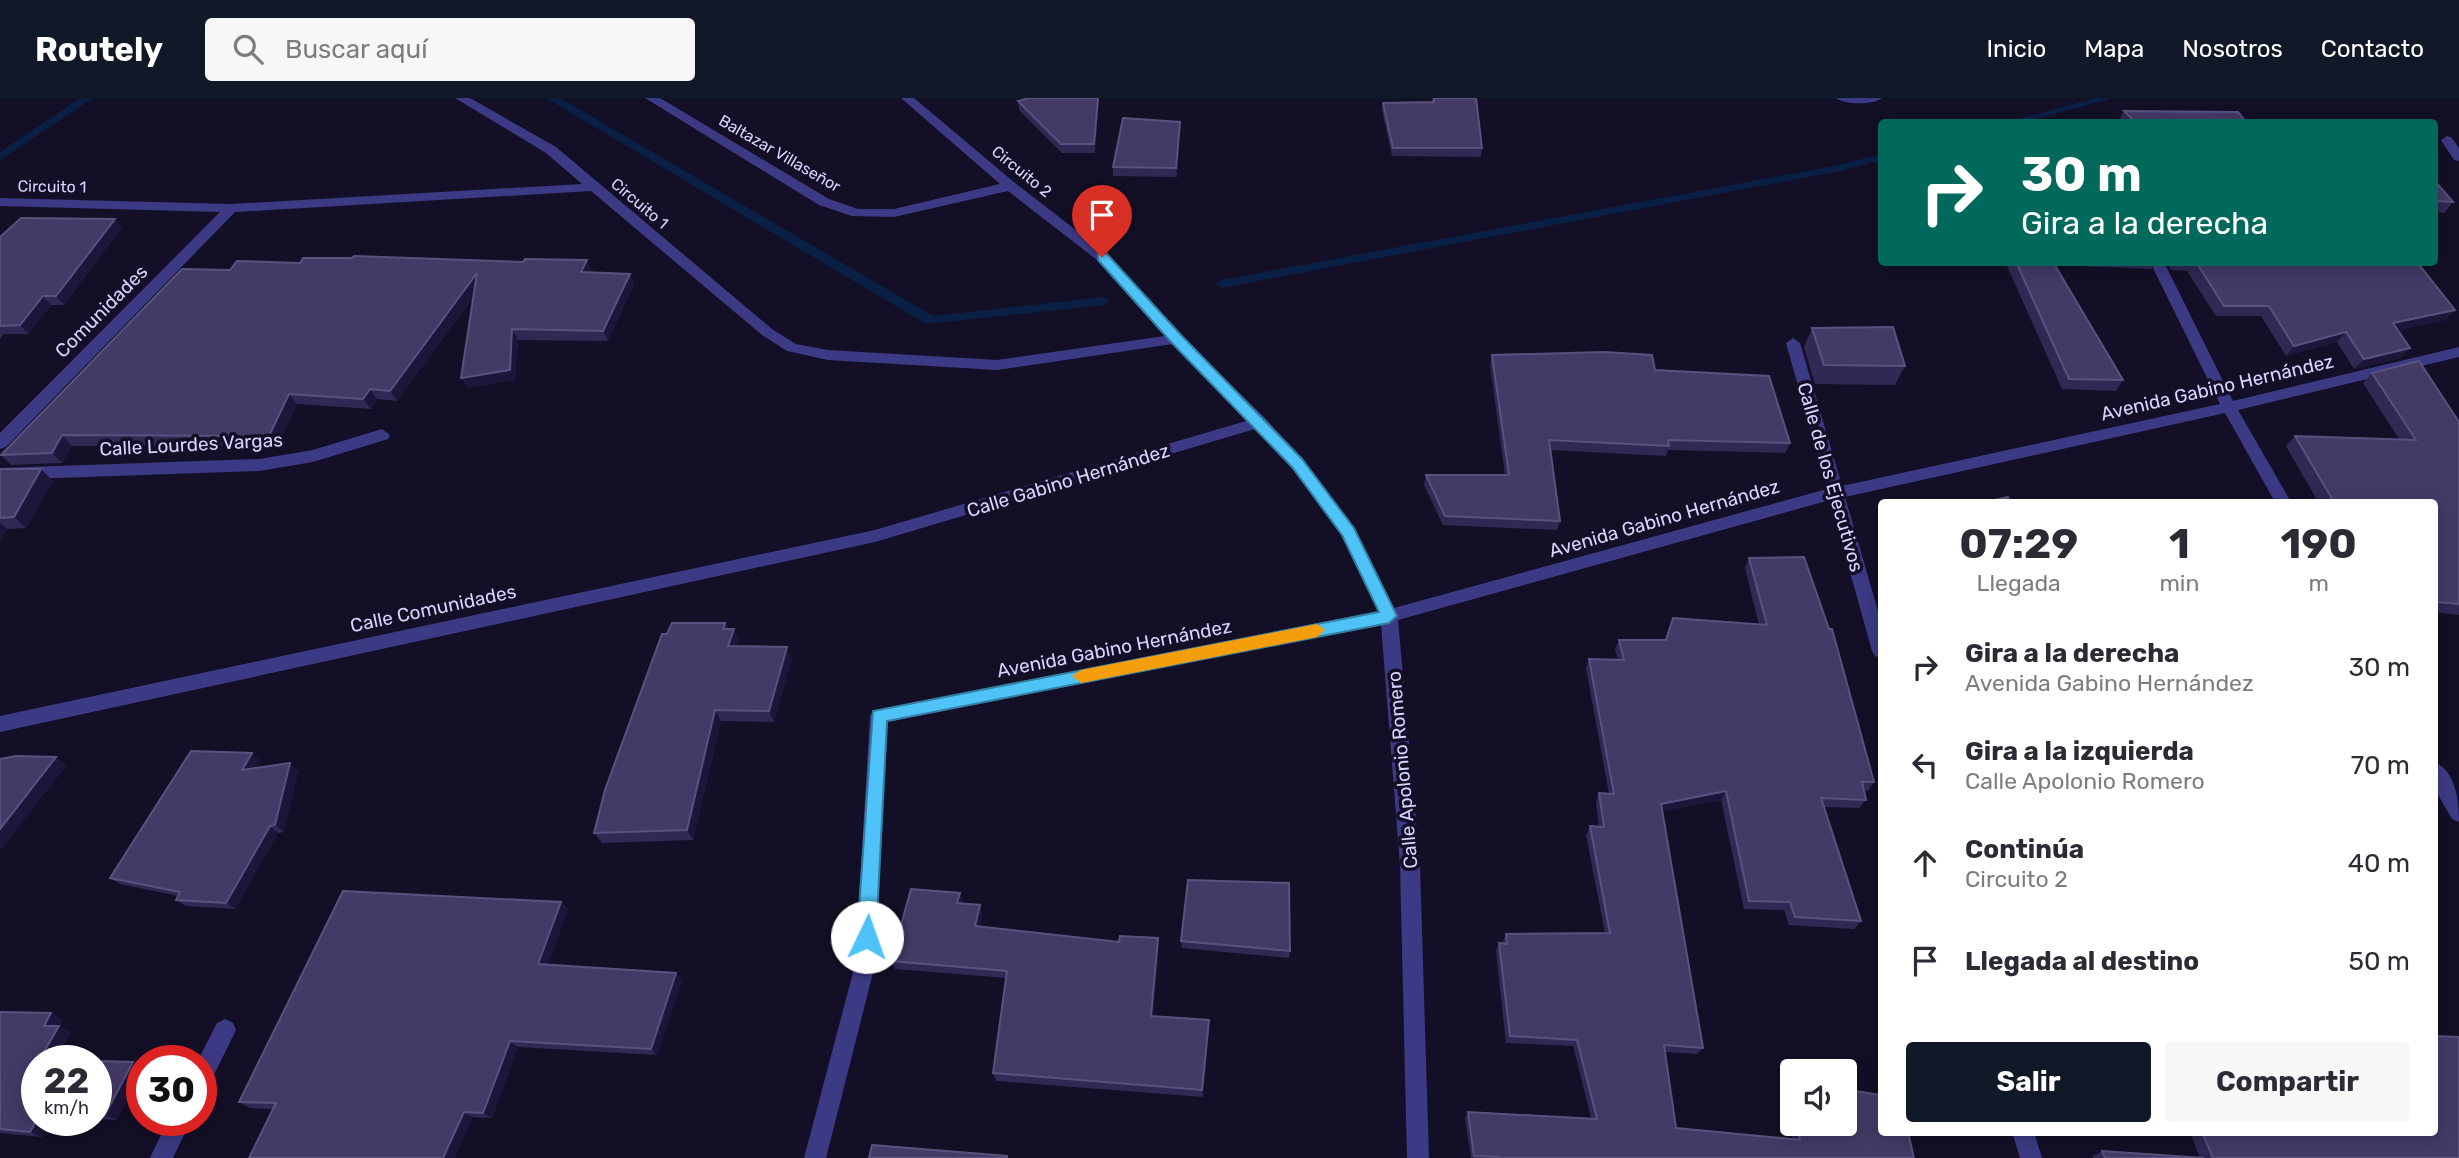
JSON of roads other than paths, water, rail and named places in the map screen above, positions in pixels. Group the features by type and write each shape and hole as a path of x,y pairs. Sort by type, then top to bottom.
{"street":[{"path":"461,98 551,150 594,187"},
{"name":"Baltazar Villaseñor","path":"651,98 824,202 858,213 894,213 1010,186"},
{"name":"Circuito 2","path":"907,98 1010,186 1102,257 1176,339 1260,422"},
{"path":"1842,98 1876,98"},
{"path":"2447,140 2459,157"},
{"name":"Circuito 1","path":"0,202 231,208 594,187 767,331 792,348 898,361 997,365 1176,339"},
{"name":"Comunidades","path":"0,443 231,208"},
{"path":"2159,266 2229,407 2281,499"},
{"name":"Calle de los Ejecutivos","path":"1793,343 1878,641"},
{"name":"Avenida Gabino Hernández","path":"815,1158 865,965 879,716 1389,616 1835,493 2229,407 2459,352"},
{"name":"Calle Gabino Hernández","path":"876,536 1260,422"},
{"name":"Calle Apolonio Romero","path":"1260,422 1297,463 1348,532 1389,616 1410,865 1418,1158"},
{"name":"Calle Lourdes Vargas","path":"0,474 259,465 313,456 382,435"},
{"name":"Calle Comunidades","path":"0,724 876,536"},
{"path":"2438,777 2459,813"},
{"path":"217,1046 225,1030"},
{"path":"161,1158 172,1136"},
{"path":"2024,1136 2031,1158"}],"waterway":[{"path":"0,157 87,98"},
{"path":"552,98 931,321 1104,301"},
{"path":"2025,119 2108,98"},
{"path":"1221,284 1840,168 1878,158"}]}
